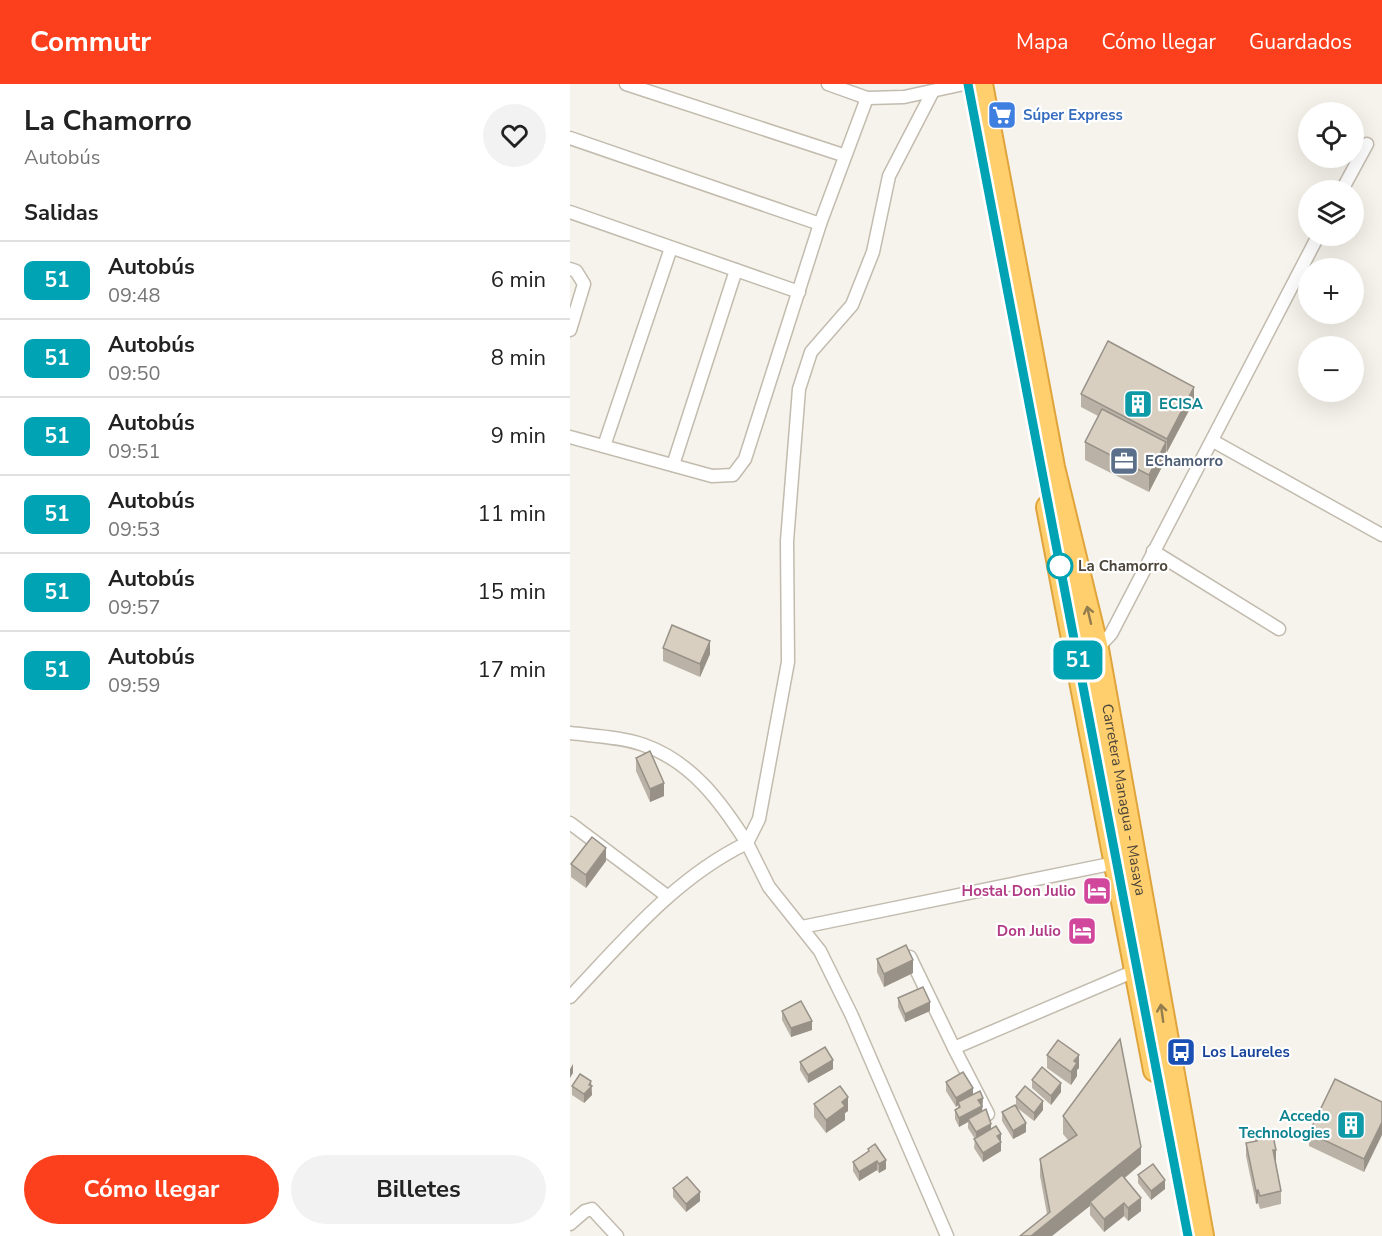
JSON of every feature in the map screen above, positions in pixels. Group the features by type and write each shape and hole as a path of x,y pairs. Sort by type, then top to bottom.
{"highway":[{"name":"Carretera Managua - Masaya","path":"966,84 1188,1236"},
{"name":"Carretera Managua - Masaya","path":"981,84 1053,467 1097,649 1202,1236"}],"street":[{"path":"626,84 843,155"},
{"path":"828,84 867,98 904,97 932,93 966,84"},
{"path":"570,997 667,896 726,853 747,843 759,819 788,662 787,541 799,389 811,352 852,305 873,252 890,176 918,116 932,93"},
{"path":"570,437 712,476 733,475 745,459 843,155 867,98"},
{"path":"570,138 820,224"},
{"path":"1347,180 1367,144"},
{"path":"570,212 799,292"},
{"path":"1097,649 1111,634 1313,246"},
{"path":"604,446 671,248"},
{"path":"570,269 576,271 584,284 570,330"},
{"path":"673,465 736,270"},
{"path":"1212,441 1382,535"},
{"path":"1153,551 1279,629"},
{"path":"570,733 642,744 665,754 714,794 747,843 769,887 820,951 852,1016 947,1236"},
{"path":"570,823 667,896"},
{"path":"802,927 1115,863"},
{"path":"910,957 988,1114"},
{"path":"954,1048 1137,970"},
{"path":"570,1224 585,1211 592,1209 617,1236"}],"building":[{"name":"ECISA","path":"1108,341 1194,387 1167,439 1081,394"},
{"path":"1102,409 1166,442 1149,475 1085,442"},
{"path":"672,625 710,641 700,664 663,648"},
{"path":"650,751 664,783 650,789 636,758"},
{"path":"592,837 606,848 586,875 571,864"},
{"path":"906,945 913,960 884,974 877,959"},
{"path":"923,987 930,1002 905,1014 898,998"},
{"path":"801,1001 812,1021 791,1028 782,1011"},
{"path":"1120,1039 1141,1147 1031,1236 1020,1236 1050,1212 1040,1159 1077,1135 1063,1116"},
{"path":"1058,1040 1079,1055 1074,1061 1077,1063 1071,1072 1047,1055"},
{"path":"825,1047 833,1060 808,1075 800,1062"},
{"path":"1042,1067 1061,1083 1051,1096 1032,1080"},
{"path":"963,1072 973,1088 956,1098 946,1082"},
{"path":"580,1074 591,1081 589,1085 592,1086 584,1094 572,1086"},
{"name":"Accedo Technologies","path":"1335,1079 1382,1102 1382,1122 1364,1159 1309,1133"},
{"path":"840,1086 848,1097 842,1102 845,1106 826,1120 814,1104"},
{"path":"1025,1086 1043,1101 1034,1113 1016,1097"},
{"path":"980,1091 983,1098 978,1100 982,1106 959,1118 955,1110 960,1107 958,1102"},
{"path":"1015,1105 1026,1123 1013,1131 1002,1112"},
{"path":"986,1109 991,1124 976,1132 968,1119"},
{"path":"996,1126 1001,1134 997,1136 1001,1142 983,1153 974,1139"},
{"path":"1272,1131 1276,1150 1273,1150 1281,1191 1260,1196 1258,1190 1256,1191 1246,1143 1257,1141 1255,1134"},
{"path":"875,1144 886,1160 879,1164 877,1161 859,1172 853,1162"},
{"path":"1153,1164 1165,1180 1151,1191 1138,1175"},
{"path":"1122,1175 1141,1198 1128,1208 1124,1203 1104,1219 1090,1202"},
{"path":"687,1177 700,1192 686,1204 673,1188"}],"bus line":[{"name":"51","path":"968,84 1188,1236"}],"place":[{"name":"Súper Express","path":"1002,115"},
{"name":"ECISA","path":"1138,404"},
{"name":"EChamorro","path":"1124,461"},
{"name":"La Chamorro","path":"1060,566"},
{"name":"Hostal Don Julio","path":"1097,891"},
{"name":"Don Julio","path":"1082,931"},
{"name":"Los Laureles","path":"1181,1052"},
{"name":"Accedo Technologies","path":"1351,1125"}]}
